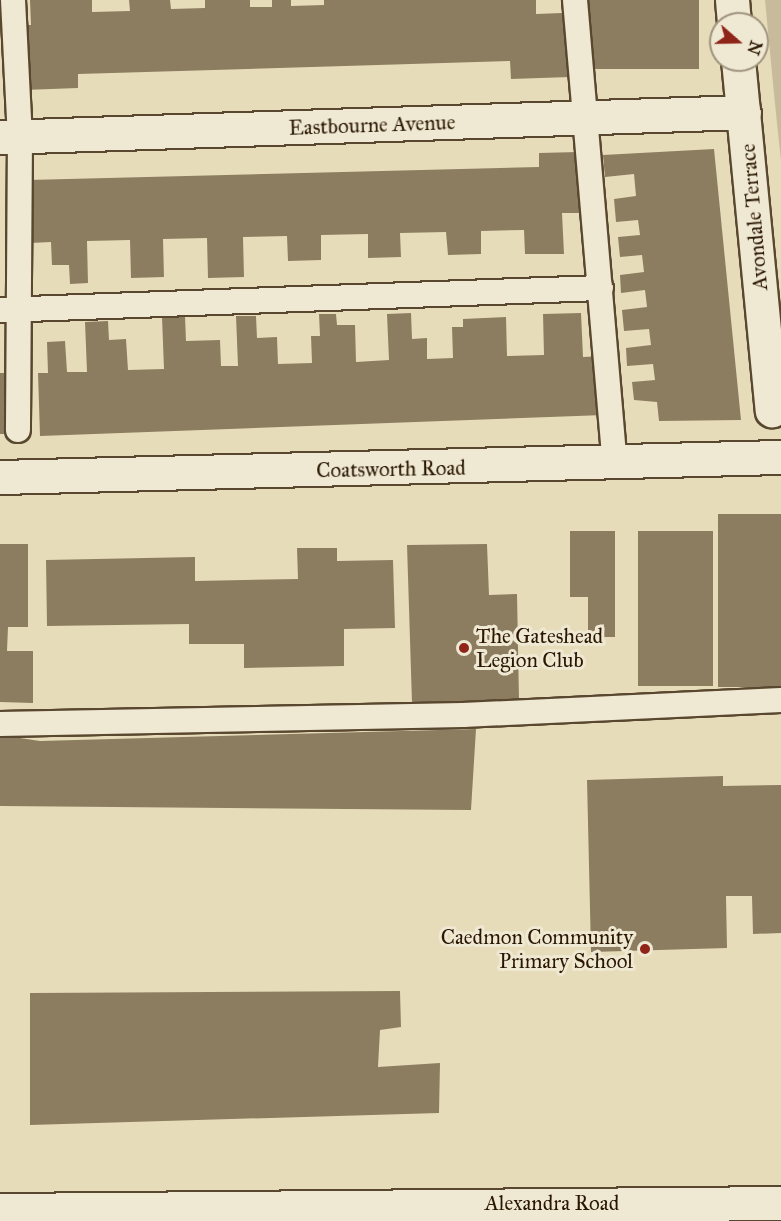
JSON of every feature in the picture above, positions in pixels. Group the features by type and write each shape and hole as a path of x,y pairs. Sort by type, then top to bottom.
{"street":[{"name":"Avondale Terrace","path":"739,72 772,410"},
{"name":"Eastbourne Avenue","path":"10,137 744,112"},
{"name":"Coatsworth Road","path":"0,477 615,465 781,457"},
{"name":"Alexandra Road","path":"0,1210 237,1213 695,1212 781,1203"}],"lane":[{"path":"13,0 9,310 18,430"},
{"path":"575,0 615,465"},
{"path":"9,310 601,288"},
{"path":"0,724 463,715 781,700"}],"shaded area":[{"path":"765,0 781,0 781,161 769,42 769,12 766,12"}],"building":[{"path":"30,0 92,0 92,12 130,11 129,0 170,0 171,9 205,8 205,0 250,0 250,7 272,7 272,0 291,0 291,6 324,5 324,0 536,0 536,14 562,13 570,77 511,79 510,61 78,74 78,88 24,90 21,25 31,25"},
{"path":"586,0 699,0 699,69 586,69"},
{"path":"714,149 741,420 659,421 657,402 634,400 632,382 655,380 653,364 627,366 626,348 651,345 649,329 624,331 622,310 647,307 645,290 621,293 620,275 644,272 642,255 620,257 618,237 640,235 638,220 616,222 614,199 636,196 634,174 605,177 603,155"},
{"path":"578,152 584,213 562,213 564,254 525,254 524,230 481,231 481,254 448,255 446,232 400,233 401,257 368,258 368,234 321,235 321,260 288,261 287,236 243,237 244,277 208,278 207,238 163,239 164,277 131,278 130,240 87,241 88,283 70,284 69,265 52,265 51,242 30,243 28,180 539,167 539,153"},
{"path":"411,313 412,339 427,338 427,359 453,358 452,327 463,327 463,319 506,317 507,356 544,355 543,314 581,313 583,357 602,356 604,415 40,436 38,373 48,373 47,342 65,341 67,372 87,372 85,322 108,321 109,340 126,339 128,370 164,369 162,317 185,316 186,341 220,340 221,366 238,366 236,316 256,316 257,338 277,337 278,364 312,363 311,336 320,336 319,314 336,314 337,325 355,325 356,362 389,360 387,314"},
{"path":"0,373 4,373 5,434 0,434"},
{"path":"718,514 781,514 781,687 718,687"},
{"path":"570,531 615,531 615,637 588,637 588,597 570,597"},
{"path":"638,531 713,531 713,686 638,686"},
{"path":"0,544 28,544 28,627 8,627 7,651 33,651 33,703 0,702"},
{"name":"The Gateshead Legion Club","path":"487,544 489,595 517,594 519,700 412,703 407,545"},
{"path":"297,548 337,548 337,561 393,560 395,628 344,629 344,666 244,668 244,644 189,644 189,624 47,626 46,560 195,557 195,581 298,579"},
{"path":"476,729 471,810 0,806 0,735 40,741"},
{"path":"723,776 723,786 781,785 781,933 753,934 752,896 726,896 727,948 591,952 587,780"},
{"path":"400,991 401,1027 380,1030 378,1067 440,1063 439,1113 30,1125 30,993"}],"place":[{"name":"The Gateshead Legion Club","path":"464,648"},
{"name":"Caedmon Community Primary School","path":"645,949"}]}
